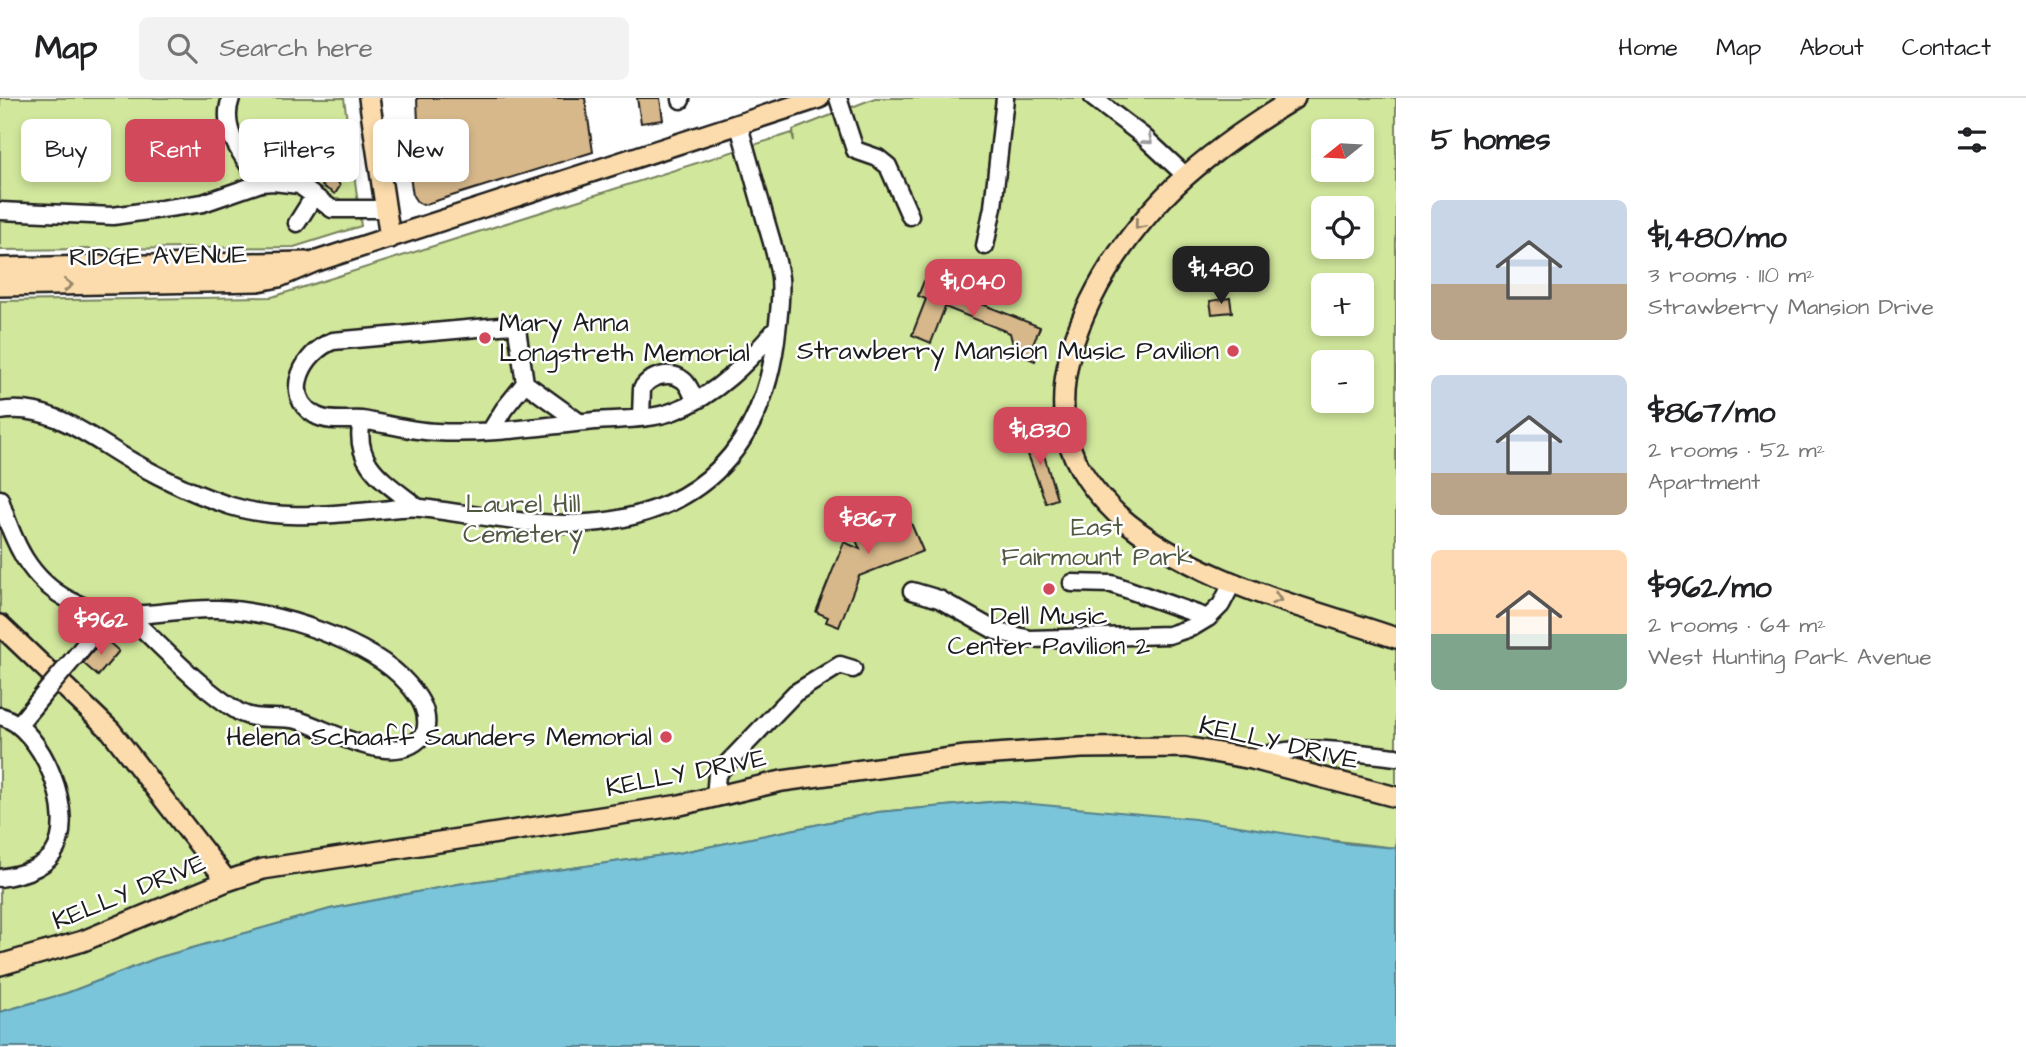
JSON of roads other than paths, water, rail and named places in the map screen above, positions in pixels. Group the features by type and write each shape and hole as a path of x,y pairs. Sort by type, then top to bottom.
{"main road":[{"path":"369,98 390,237"},
{"name":"RIDGE AVENUE","path":"0,286 258,281 279,277 314,262 390,237 739,126 777,105 819,98"},
{"path":"1295,98 1186,176 1130,236 1096,290 1071,357 1066,386 1065,426 1078,464 1117,514 1188,562 1232,584 1396,638"},
{"name":"RIDGE AVENUE","path":"0,268 314,262"},
{"path":"0,625 111,731 227,881"},
{"name":"KELLY DRIVE","path":"0,965 83,941 227,881 282,866 680,806 782,780 966,756 1069,749 1185,747 1252,760 1396,797"}],"street":[{"path":"231,98 227,114 230,132 261,183"},
{"path":"838,98 855,150 878,158 888,166 909,216"},
{"path":"985,246 993,207 1005,98"},
{"path":"1093,98 1143,136 1186,176"},
{"path":"0,411 25,410 65,421 164,479 241,509 305,516 417,507 509,521 573,524 642,514 676,500 708,481 722,468 757,411 769,381 780,298 778,269 739,126"},
{"path":"0,211 113,216 203,203 261,183 287,182 299,185 332,209 386,209"},
{"path":"297,223 314,196"},
{"path":"491,430 503,409 525,383 520,336 517,329 511,326 353,338 328,343 315,351 302,368 298,384 302,401 311,413 321,418 362,420 437,432 491,430 670,412 695,400 740,368 777,328"},
{"path":"641,417 642,388 654,378 672,376 683,380 695,400"},
{"path":"525,383 579,422"},
{"path":"362,420 359,444 367,463 417,507"},
{"path":"0,499 14,541 32,570 70,601 109,614 130,617 218,609 257,613 345,641 372,655 402,677 416,694 426,713 425,732 411,744 381,748 343,739 297,720 243,714 211,690 130,617"},
{"path":"1072,583 1112,584 1208,618"},
{"path":"912,591 939,599 996,631 1030,639 1169,635 1193,627 1208,618 1221,605 1232,584"},
{"path":"19,724 109,614"},
{"path":"715,797 717,774 795,693 839,665 853,668"},
{"path":"0,716 19,724 35,742 50,770 57,791 60,827 56,848 43,864 0,878"},
{"path":"1252,760 1275,751 1298,748 1396,757"}],"water":[{"path":"1000,801 1195,819 1351,844 1396,848 1396,1047 0,1047 0,1012 67,993 157,958 330,909 458,884 678,853 878,812"}],"place":[{"name":"Mary Anna Longstreth Memorial","path":"485,338"},
{"name":"Strawberry Mansion Music Pavilion","path":"1233,351"},
{"name":"Dell Music Center Pavilion 2","path":"1049,589"},
{"name":"Helena Schaaff Saunders Memorial","path":"666,737"}],"park label":[{"name":"Laurel Hill Cemetery","path":"523,519"},
{"name":"East Fairmount Park","path":"1097,542"}]}
